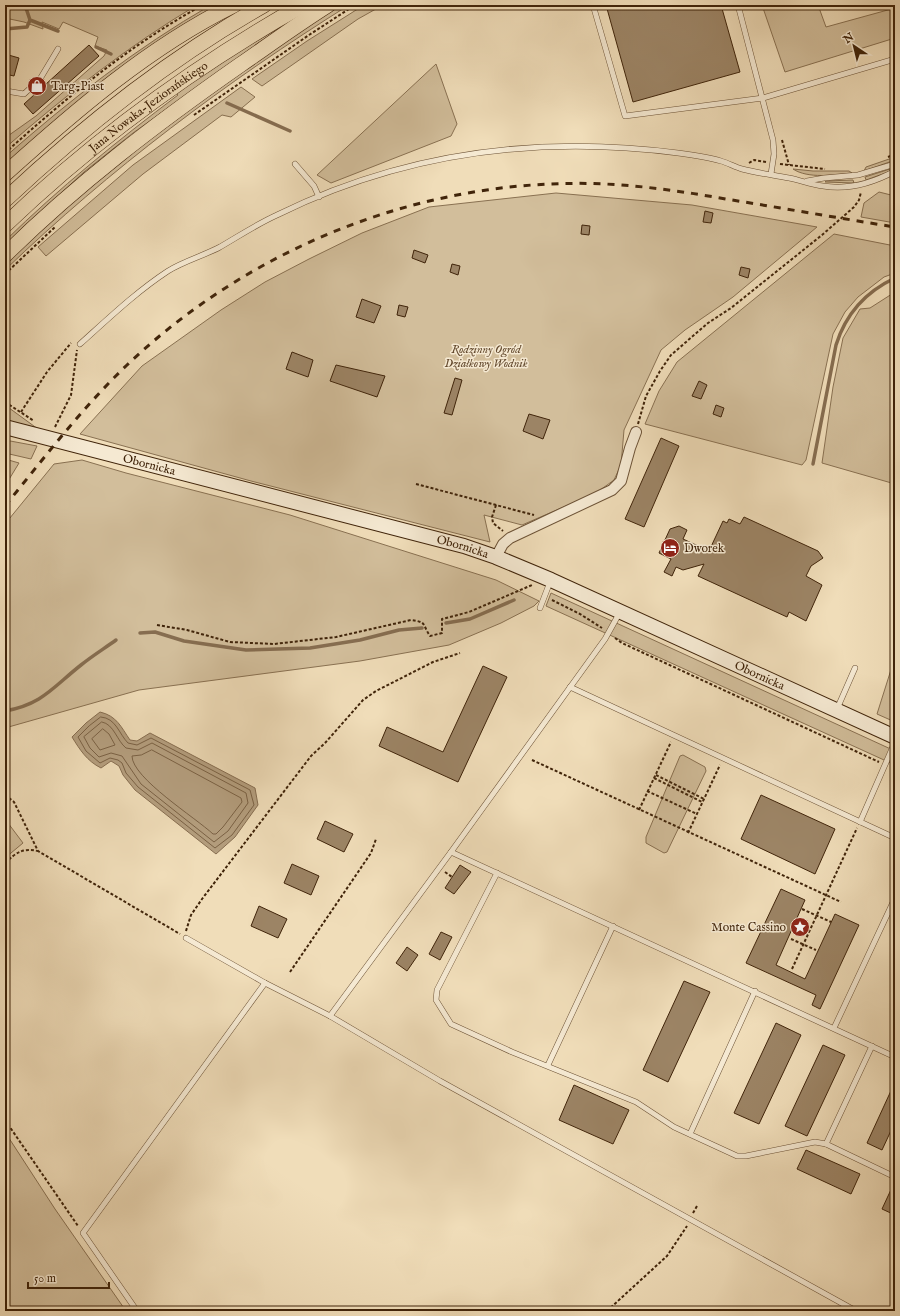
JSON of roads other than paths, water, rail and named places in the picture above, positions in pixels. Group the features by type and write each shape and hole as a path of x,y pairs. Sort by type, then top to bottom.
{"main road":[{"path":"5,174 58,126 110,85 155,53 218,13 234,5"},
{"name":"Jana Nowaka-Jeziorańskiego","path":"5,200 71,140 124,99 184,56 264,5"},
{"name":"Jana Nowaka-Jeziorańskiego","path":"5,225 64,171 145,107 202,67 266,26 303,5"},
{"path":"5,256 58,205 126,148 216,82 328,5"},
{"name":"Obornicka","path":"5,427 464,546 496,557 620,611 895,737"}],"street":[{"path":"496,557 503,544 510,538 612,490 621,481 636,432"}],"lane":[{"path":"593,5 625,116 763,98 895,59"},
{"path":"738,5 773,140 773,164 771,174"},
{"path":"5,92 24,94 40,79 58,49"},
{"path":"80,344 127,301 170,270 220,247 276,215 319,196 354,182 401,168 487,151 527,147 614,146 707,158 742,169 823,186 840,187 860,185 880,180 895,171"},
{"path":"295,164 314,186 319,196"},
{"path":"806,182 824,178 858,175 895,164"},
{"path":"540,608 551,580"},
{"path":"330,1016 451,852 609,633 620,611"},
{"path":"836,710 855,668"},
{"path":"570,687 895,838"},
{"path":"860,822 895,742"},
{"path":"451,852 755,991 895,1057"},
{"path":"497,873 437,990 436,1000 451,1024 636,1102 662,1120 737,1156 746,1156 803,1143 814,1142 826,1144 895,1177"},
{"path":"834,1028 895,898"},
{"path":"548,1065 613,926"},
{"path":"186,938 265,983 330,1016 440,1081 856,1311"},
{"path":"137,1311 83,1233 265,983"},
{"path":"690,1134 755,991"},
{"path":"826,1144 872,1046"}],"water":[{"path":"100,712 115,719 130,740 137,741 150,733 255,788 258,805 235,837 216,854 135,790 123,775 119,766 111,761 101,768 88,759 72,737"}],"waterway":[{"path":"25,5 30,20 58,31"},
{"path":"5,29 27,27 30,20"},
{"path":"96,47 111,54"},
{"path":"227,103 290,131"},
{"path":"813,464 836,345 840,334 851,313 858,305 875,290 895,278"},
{"path":"446,623 470,619 514,600"},
{"path":"140,633 155,632 184,641 246,650 310,648 360,640 399,630 422,628"},
{"path":"5,711 29,704 47,694 85,662 116,640"}],"railway":[{"path":"5,506 94,398 127,365 177,322 231,285 288,252 348,226 410,206 474,192 539,185 605,184 636,186 681,192 895,227"}],"place":[{"name":"Targ-Piast","path":"37,86"},
{"name":"Dworek","path":"670,548"},
{"name":"Monte Cassino","path":"800,927"}],"park label":[{"name":"Rodzinny Ogród Działkowy Wodnik","path":"486,356"}]}
